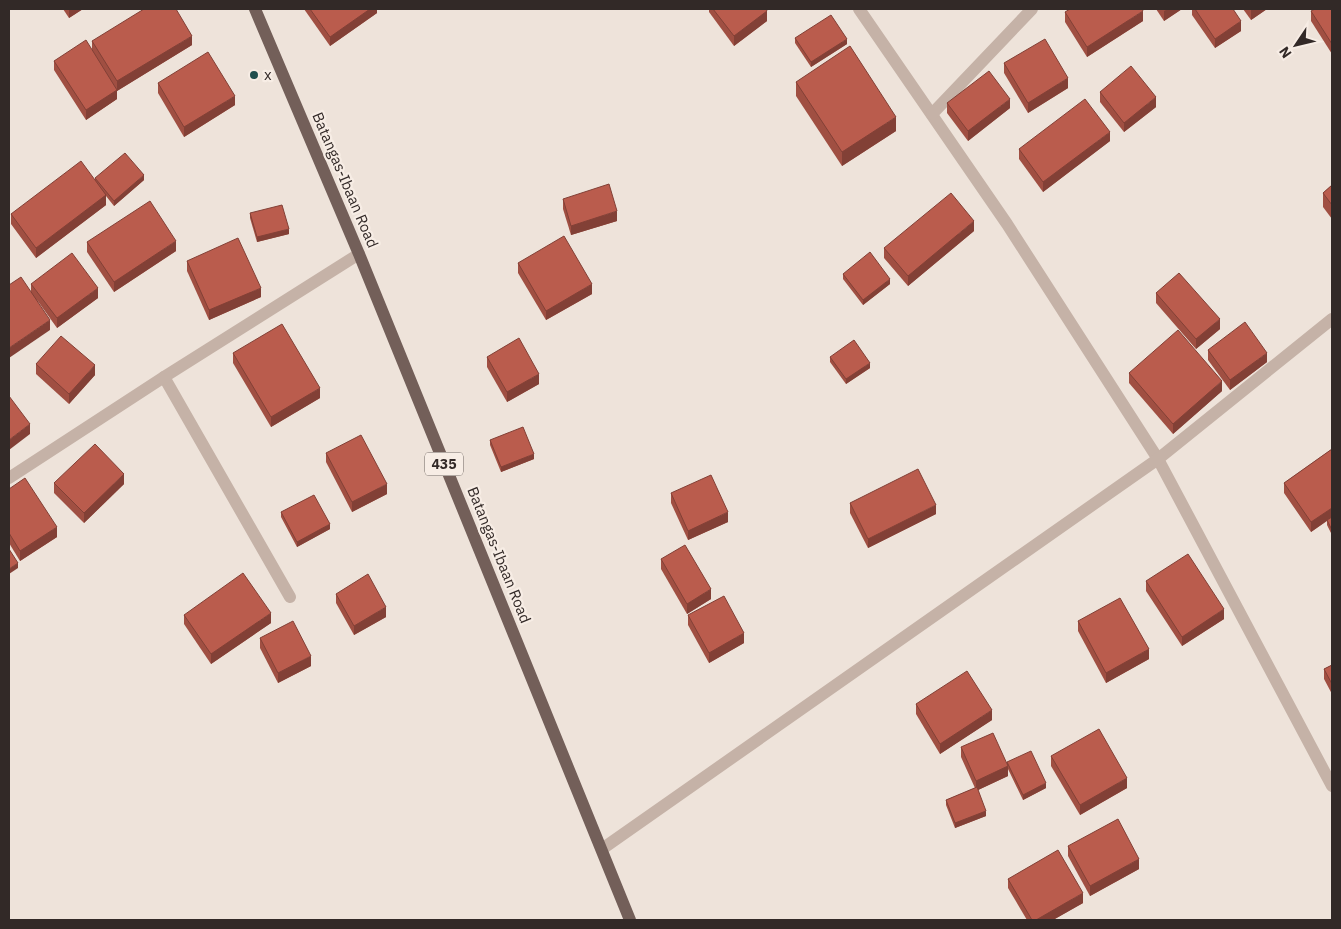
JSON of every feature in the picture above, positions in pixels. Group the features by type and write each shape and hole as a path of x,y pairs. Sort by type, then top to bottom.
{"main road":[{"name":"Batangas-Ibaan Road","path":"255,9 359,254 630,920"}],"street":[{"path":"859,9 1007,224 1158,459 1332,786"},
{"path":"932,114 1032,9"},
{"path":"9,478 164,377 359,254"},
{"path":"602,849 1158,459 1332,319"},
{"path":"164,377 290,597"}],"building":[{"path":"144,9 176,9 192,36 117,81 92,41"},
{"path":"310,9 370,9 330,37"},
{"path":"713,9 766,9 767,11 734,36"},
{"path":"1070,9 1142,9 1143,11 1087,47 1065,12"},
{"path":"1195,9 1233,9 1241,21 1215,39"},
{"path":"1315,9 1332,9 1332,44 1311,11"},
{"path":"831,15 847,39 811,62 795,38"},
{"path":"1045,39 1068,78 1028,103 1004,63"},
{"path":"86,40 117,90 86,110 54,61"},
{"path":"850,46 896,117 842,152 796,82"},
{"path":"208,52 235,96 184,127 158,83"},
{"path":"1131,66 1156,97 1124,123 1100,92"},
{"path":"989,71 1010,99 968,131 947,103"},
{"path":"1085,99 1110,132 1043,182 1019,149"},
{"path":"125,153 144,175 114,201 95,178"},
{"path":"81,161 106,195 36,248 11,214"},
{"path":"609,184 617,211 571,226 563,199"},
{"path":"1332,185 1332,205 1323,193"},
{"path":"951,193 974,221 908,276 884,248"},
{"path":"150,201 176,241 114,282 87,242"},
{"path":"282,205 289,229 257,237 250,213"},
{"path":"564,236 592,284 546,311 518,263"},
{"path":"238,238 261,288 209,310 187,261"},
{"path":"870,252 890,279 863,300 843,274"},
{"path":"72,253 98,288 57,318 31,284"},
{"path":"1179,273 1220,319 1196,339 1156,293"},
{"path":"21,277 50,320 9,348 9,285"},
{"path":"1245,322 1267,353 1230,380 1208,350"},
{"path":"282,324 320,388 271,417 233,353"},
{"path":"1178,330 1222,381 1173,424 1129,373"},
{"path":"61,336 95,365 69,394 36,364"},
{"path":"519,338 539,374 507,392 487,357"},
{"path":"854,340 870,363 846,379 830,357"},
{"path":"9,396 30,424 9,440"},
{"path":"523,427 534,454 501,467 490,440"},
{"path":"361,435 387,484 352,502 326,453"},
{"path":"95,444 124,474 84,513 54,483"},
{"path":"1332,449 1332,508 1311,522 1284,483"},
{"path":"918,469 936,505 868,539 850,503"},
{"path":"711,475 728,512 688,531 671,493"},
{"path":"25,478 57,527 20,551 9,533 9,489"},
{"path":"314,495 330,524 297,542 281,512"},
{"path":"1332,517 1332,530 1327,520"},
{"path":"685,545 711,589 687,604 661,559"},
{"path":"9,549 18,563 9,569"},
{"path":"1188,554 1224,609 1182,637 1146,581"},
{"path":"243,573 271,613 211,654 184,615"},
{"path":"368,574 386,607 354,626 336,594"},
{"path":"724,596 744,633 709,653 688,615"},
{"path":"1120,598 1149,649 1106,673 1078,621"},
{"path":"293,621 311,656 278,673 260,638"},
{"path":"1332,665 1332,684 1324,669"},
{"path":"967,671 992,710 940,744 916,704"},
{"path":"1099,729 1127,778 1080,805 1051,756"},
{"path":"993,733 1008,766 976,781 961,747"},
{"path":"1031,751 1046,783 1023,795 1007,762"},
{"path":"977,787 986,811 955,823 946,800"},
{"path":"1118,819 1139,859 1090,886 1068,846"},
{"path":"1058,850 1083,893 1036,920 1032,920 1008,879"}],"place":[{"name":"x","path":"254,75"}]}
